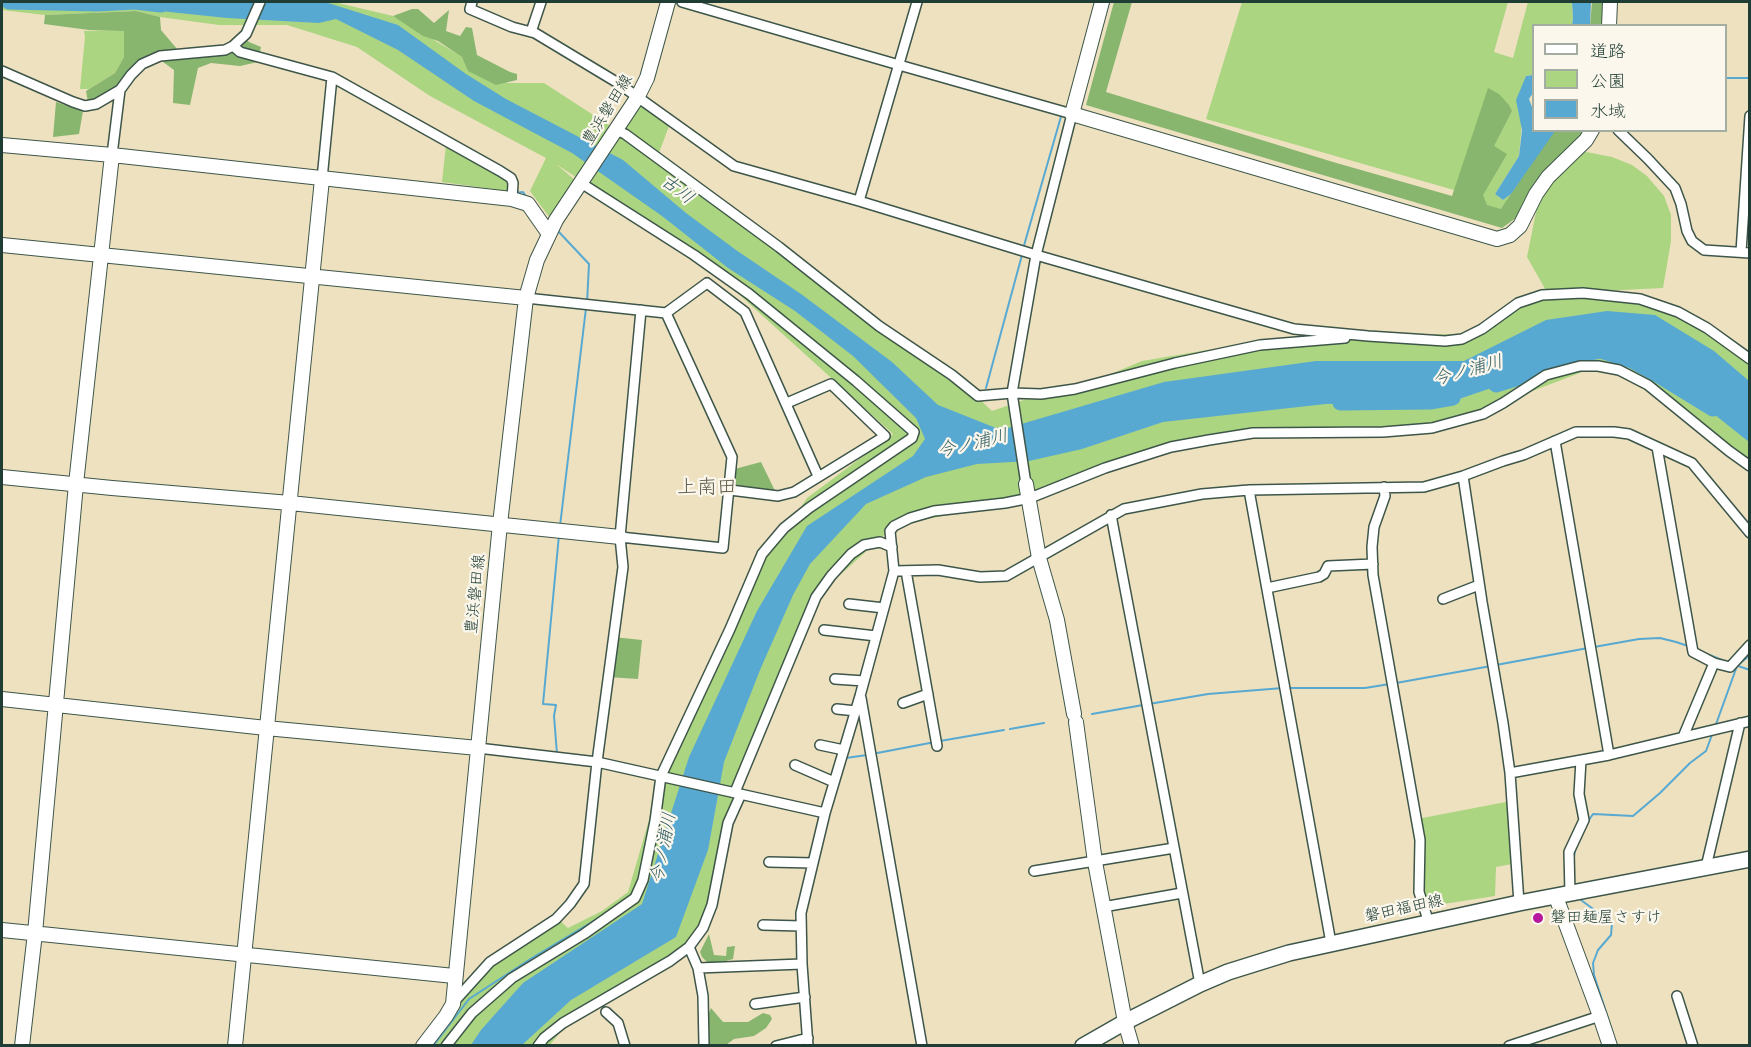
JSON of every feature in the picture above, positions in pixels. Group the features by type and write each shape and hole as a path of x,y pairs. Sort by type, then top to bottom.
{"main road":[{"name":"磐田福田線","path":"1083,1046 1200,984 1260,962 1331,943 1519,903 1749,859"}],"street":[{"path":"2,70 85,106 96,104 120,90 142,64 160,57 225,50 233,46 246,34 260,2"},
{"path":"472,2 470,9 512,27 531,32 618,83 734,166 1294,329 1444,341 1462,339 1482,329 1518,303 1542,295 1583,292 1640,299 1678,312 1707,328 1749,359"},
{"path":"531,32 541,2"},
{"name":"豊浜磐田線","path":"453,1004 500,524 526,298 537,260 552,228 638,98 647,78 668,2"},
{"path":"682,2 1497,239 1510,235 1520,226 1536,194 1548,177 1586,140 1591,132"},
{"path":"859,201 917,2"},
{"path":"1102,2 1036,255 1012,393 1039,558 1057,620 1075,718 1103,907 1125,1022 1132,1046"},
{"path":"1609,24 1610,2"},
{"path":"233,46 240,51 332,77 511,178 512,200"},
{"path":"235,1046 332,77"},
{"path":"22,1046 35,933 76,484 120,90"},
{"path":"1620,132 1675,188 1692,242 1704,250 1745,253 1749,116"},
{"path":"616,130 626,134 779,247 879,326 952,375 978,396 1012,393 1041,394 1075,389 1175,363 1260,345 1368,336"},
{"path":"2,145 112,155 512,200 528,204 552,228"},
{"path":"446,1046 472,1013 512,978 584,934 635,898 643,880 665,777 762,554 784,528 809,508 912,438 914,432 856,381 748,294 694,255 581,183"},
{"path":"2,245 666,313 708,283 745,312 818,476"},
{"path":"423,1046 453,1004 490,962 556,920 584,884 622,567 620,537 641,310"},
{"path":"2,477 290,503 723,548 732,457 666,313"},
{"path":"776,1046 808,1042 801,913 825,813 856,711 894,571 890,531 894,526 933,511 1005,503 1028,491 1171,447 1209,440 1253,433 1383,432 1432,428 1482,414 1546,375 1580,366 1598,366 1619,370 1648,385 1749,466"},
{"path":"730,490 778,496 794,492 885,436 831,384 787,403"},
{"path":"894,571 938,570 980,578 1006,576 1124,509 1202,494 1249,490 1424,487 1463,477 1576,432 1629,434 1692,463 1749,533"},
{"path":"1555,441 1609,755"},
{"path":"1657,447 1693,649 1714,663 1733,664 1749,645"},
{"path":"1463,477 1510,773 1519,903"},
{"path":"1384,487 1385,496 1374,527 1373,574 1420,840 1419,892 1429,922"},
{"path":"1249,490 1331,943"},
{"path":"1111,515 1200,984"},
{"path":"538,1046 562,1023 670,961 689,947 703,928 712,905 736,793 816,597 851,554 864,545 880,542 892,547"},
{"path":"1267,588 1319,577 1324,574 1328,566 1373,564"},
{"path":"906,571 936,742"},
{"path":"1443,599 1479,585"},
{"path":"849,604 884,608"},
{"path":"824,630 876,636"},
{"path":"1683,736 1714,663"},
{"path":"835,679 864,681"},
{"path":"903,703 928,694"},
{"path":"860,696 922,1046"},
{"path":"2,699 597,762 825,813"},
{"path":"837,709 856,711"},
{"path":"1510,773 1609,755 1745,722 1706,867"},
{"path":"820,745 844,750"},
{"path":"1581,760 1579,794 1584,820 1569,852 1563,896 1610,1046"},
{"path":"795,765 834,782"},
{"path":"1034,872 1174,848"},
{"path":"769,862 813,863"},
{"path":"1103,907 1182,893"},
{"path":"763,925 801,926"},
{"path":"2,930 454,976"},
{"path":"689,947 698,968 703,996 704,1046"},
{"path":"698,968 802,964"},
{"path":"1677,996 1693,1046"},
{"path":"755,1004 805,997"},
{"path":"606,1012 618,1023 625,1046"},
{"path":"1509,1046 1600,1016"}],"green space":[{"path":"2,2 334,2 393,16 507,83 544,83 618,131 641,100 671,121 657,158 977,397 992,411 1041,394 1075,389 1142,361 1255,342 1378,335 1464,334 1527,300 1548,294 1527,257 1538,202 1576,150 1612,157 1632,165 1647,176 1664,196 1671,215 1671,241 1663,288 1582,292 1640,299 1701,325 1749,359 1749,463 1648,385 1598,366 1456,422 1390,431 1219,438 1120,463 1030,498 894,526 816,597 745,768 727,827 718,886 689,947 572,1017 550,1045 422,1045 481,973 557,918 568,928 602,911 628,892 649,820 656,775 660,776 761,560 807,498 893,434 700,259 556,164 575,180 550,218 530,191 546,158 430,96 357,47 287,25 219,25 160,17 136,11 45,15 2,10"},
{"path":"1114,2 1132,2 1106,92 1452,196 1488,88 1499,94 1512,111 1494,146 1507,154 1483,195 1487,205 1501,209 1547,138 1554,132 1588,132 1549,175 1516,218 1502,228 1086,105"},
{"path":"1242,2 1508,2 1494,52 1513,58 1528,2 1572,2 1572,24 1532,24 1532,75 1526,76 1519,156 1495,194 1503,200 1511,194 1501,210 1453,196 1454,190 1206,119"},
{"path":"1592,2 1607,2 1606,24 1590,24"},
{"path":"418,9 434,23 449,10 446,31 460,36 466,27 472,28 477,55 517,74 517,80 496,85 468,71 462,57 438,41 423,36 393,16"},
{"path":"136,11 160,17 161,30 177,49 195,53 203,52 245,39 261,47 258,62 240,66 211,63 198,68 190,105 173,103 174,70 152,54 114,90 88,102 86,91 115,73 124,57 124,31 89,30 44,24 45,15"},
{"path":"124,30 124,57 115,73 89,89 80,89 84,31"},
{"path":"56,102 83,111 79,134 53,137"},
{"path":"446,145 486,166 508,183 507,191 442,182"},
{"path":"761,462 776,493 730,487 731,470"},
{"path":"613,637 642,640 638,679 608,677"},
{"path":"1511,801 1512,864 1496,867 1495,896 1424,907 1417,819"},
{"path":"709,934 714,955 726,956 727,947 735,946 733,959 710,965 702,957 700,952"},
{"path":"711,1008 723,1022 748,1022 763,1013 770,1015 772,1019 766,1028 754,1036 734,1039 726,1045 704,1045"}],"water":[{"path":"142,2 325,2 398,25 466,74 506,99 623,160 686,213 892,362 938,405 1001,430 1164,382 1316,361 1464,361 1546,320 1607,311 1655,315 1714,351 1749,381 1749,442 1695,399 1659,376 1631,361 1601,351 1580,355 1545,370 1450,402 1326,404 1163,422 1082,449 1029,461 977,464 926,477 866,504 810,564 793,595 760,670 724,762 708,850 676,937 571,1000 522,1045 471,1045 481,1030 523,983 642,904 689,757 757,611 807,526 913,456 925,439 916,418 853,356 795,311 728,268 662,216 572,153 474,101 398,50 336,19 319,23 227,18 160,11 142,6"},
{"path":"1572,2 1591,2 1590,24 1572,24"},
{"path":"1532,75 1532,94 1529,99 1532,107 1532,132 1554,132 1511,194 1503,200 1495,194 1519,156 1522,130 1516,100 1526,76"}],"waterway":[{"path":"9,2 97,4 135,2 161,5"},
{"path":"1105,16 1109,2"},
{"path":"1727,78 1750,78"},
{"path":"1023,249 1062,113"},
{"path":"515,193 523,192 527,198"},
{"path":"558,231 589,264 587,303"},
{"path":"986,388 1022,255"},
{"path":"560,526 586,308"},
{"name":"今ノ浦川","path":"1496,385 1545,370 1580,355 1601,351 1632,361 1713,409"},
{"name":"今ノ浦川","path":"1340,403 1430,402 1453,398"},
{"path":"557,754 554,716 556,705 543,704 559,535"},
{"path":"1594,647 1639,639 1660,638 1688,646"},
{"path":"1496,665 1588,648"},
{"path":"1702,652 1727,662"},
{"path":"1715,727 1737,666 1750,655"},
{"path":"1735,665 1750,670"},
{"path":"1396,683 1491,666"},
{"path":"1289,688 1365,688 1390,684"},
{"path":"1149,704 1208,694 1283,688"},
{"path":"1092,714 1143,705"},
{"path":"1010,729 1044,723"},
{"path":"940,741 1004,730"},
{"path":"1587,823 1593,814 1633,816 1706,751 1713,732"},
{"path":"872,754 935,742"},
{"path":"846,758 867,755"},
{"path":"1573,862 1577,844"},
{"path":"1581,900 1612,923 1611,935 1598,950 1593,963 1594,975 1613,1034"},
{"path":"433,1046 469,999 597,919"}],"place":[{"name":"磐田麺屋さすけ","path":"1538,918"}],"district":[{"name":"上南田","path":"707,488"}],"water label":[{"name":"古川","path":"677,190"}]}
